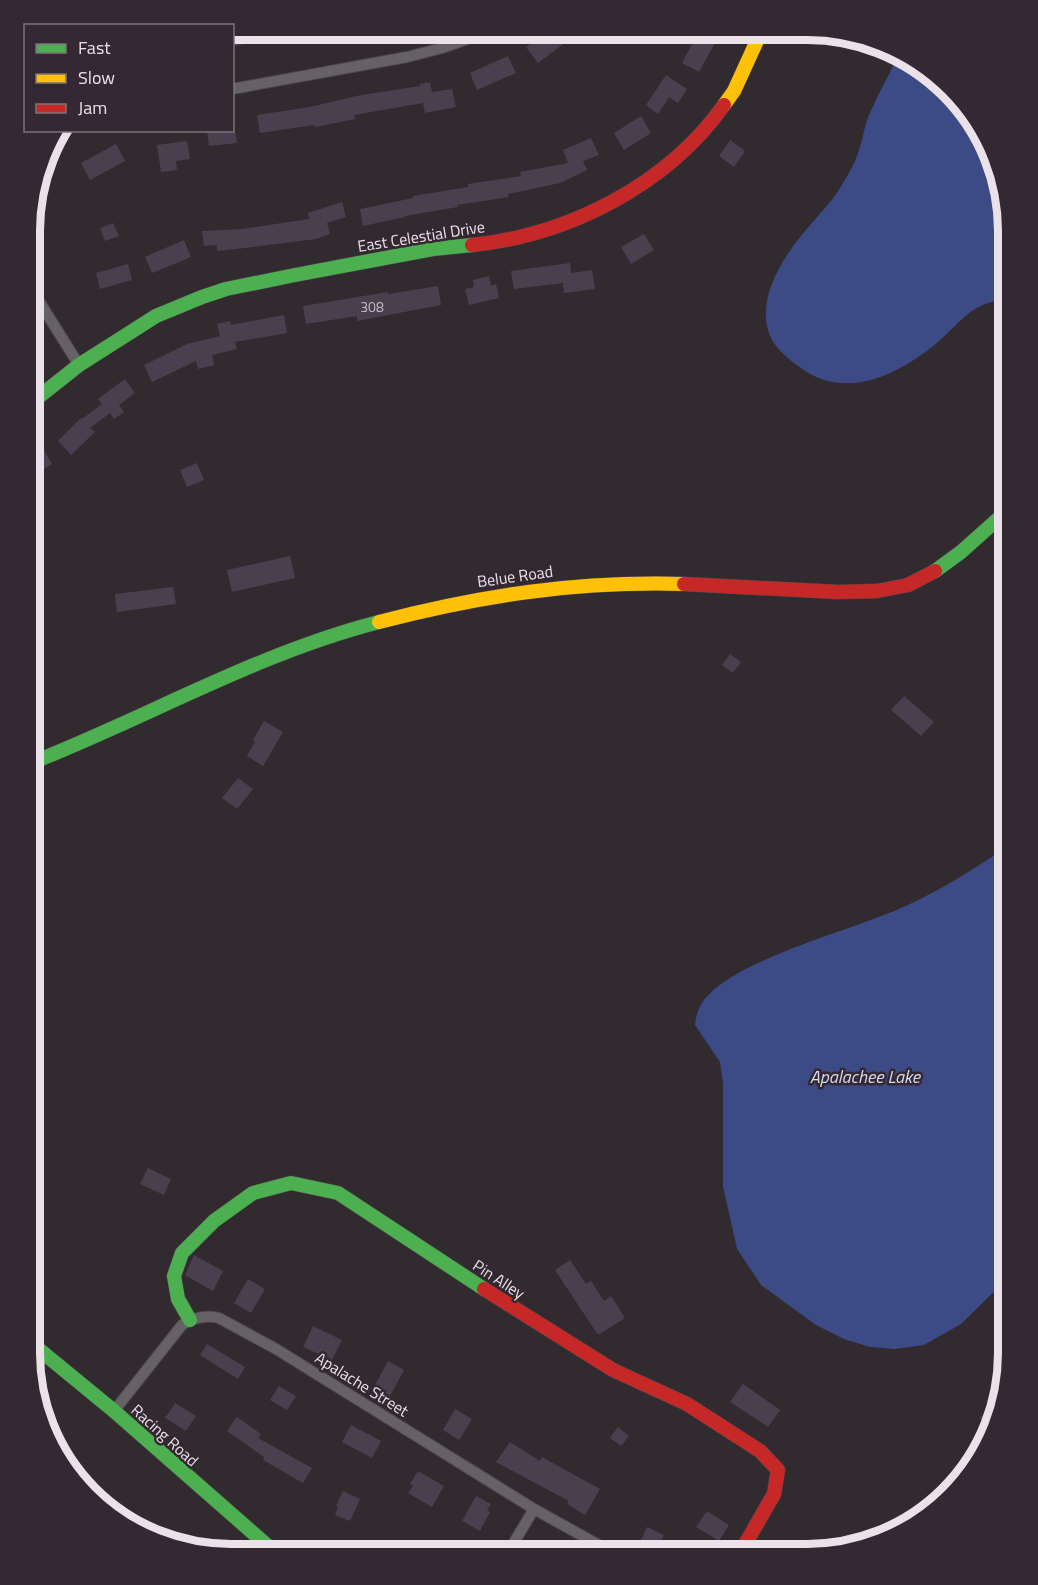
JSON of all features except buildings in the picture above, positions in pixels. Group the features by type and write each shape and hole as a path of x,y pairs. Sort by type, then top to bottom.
{"street":[{"path":"234,89 407,57 462,41"},
{"name":"East Celestial Drive","path":"41,396 79,365 156,316 225,289 433,249 476,245 520,236 562,224 603,207 650,180 684,152 707,129 734,91 757,41"},
{"path":"41,304 79,365"},
{"name":"Belue Road","path":"41,759 116,729 244,669 298,647 364,625 478,598 567,586 645,584 826,591 892,590 935,570 998,519"},
{"name":"Pin Alley","path":"190,1320 178,1299 174,1276 182,1252 214,1221 253,1193 291,1183 338,1193 513,1309 613,1370 687,1404 760,1451 778,1470 774,1494 745,1544"},
{"name":"Apalache Street","path":"190,1320 209,1316 219,1318 276,1349 534,1509 597,1544"},
{"path":"114,1411 182,1325 190,1320"},
{"name":"Racing Road","path":"41,1351 114,1411 265,1544"},
{"path":"513,1544 534,1509"}],"water":[{"path":"895,63 923,80 941,97 958,115 972,136 991,182 996,207 998,300 983,305 966,315 927,351 890,373 855,383 827,381 801,368 785,356 772,340 767,327 767,299 771,285 785,259 834,197 850,171 858,154 875,101"},
{"name":"Apalachee Lake","path":"997,853 997,1289 961,1324 924,1345 895,1349 870,1347 844,1339 816,1325 761,1285 737,1249 723,1186 723,1083 720,1062 695,1025 697,1014 702,1003 717,987 740,972 798,946 888,914 960,877"}],"traffic: fast":[{"path":"41,395 79,365 156,316 202,297 226,289 295,275 433,249 472,245"},
{"path":"935,571 961,552 998,519"},
{"path":"41,759 247,668 334,635 379,622"},
{"path":"190,1320 178,1299 174,1276 182,1253 214,1221 253,1193 291,1183 338,1193 484,1289"},
{"path":"41,1351 114,1411 266,1544"}],"traffic: slow":[{"path":"724,105 734,91 757,41"},
{"path":"379,622 455,604 530,592 606,585 684,584"}],"traffic: jam":[{"path":"472,245 544,230 613,201 645,182 674,159 701,134 724,105"},
{"path":"684,584 838,592 877,591 908,585 935,571"},
{"path":"484,1289 613,1370 687,1404 760,1451 778,1470 774,1494 745,1544"}]}
